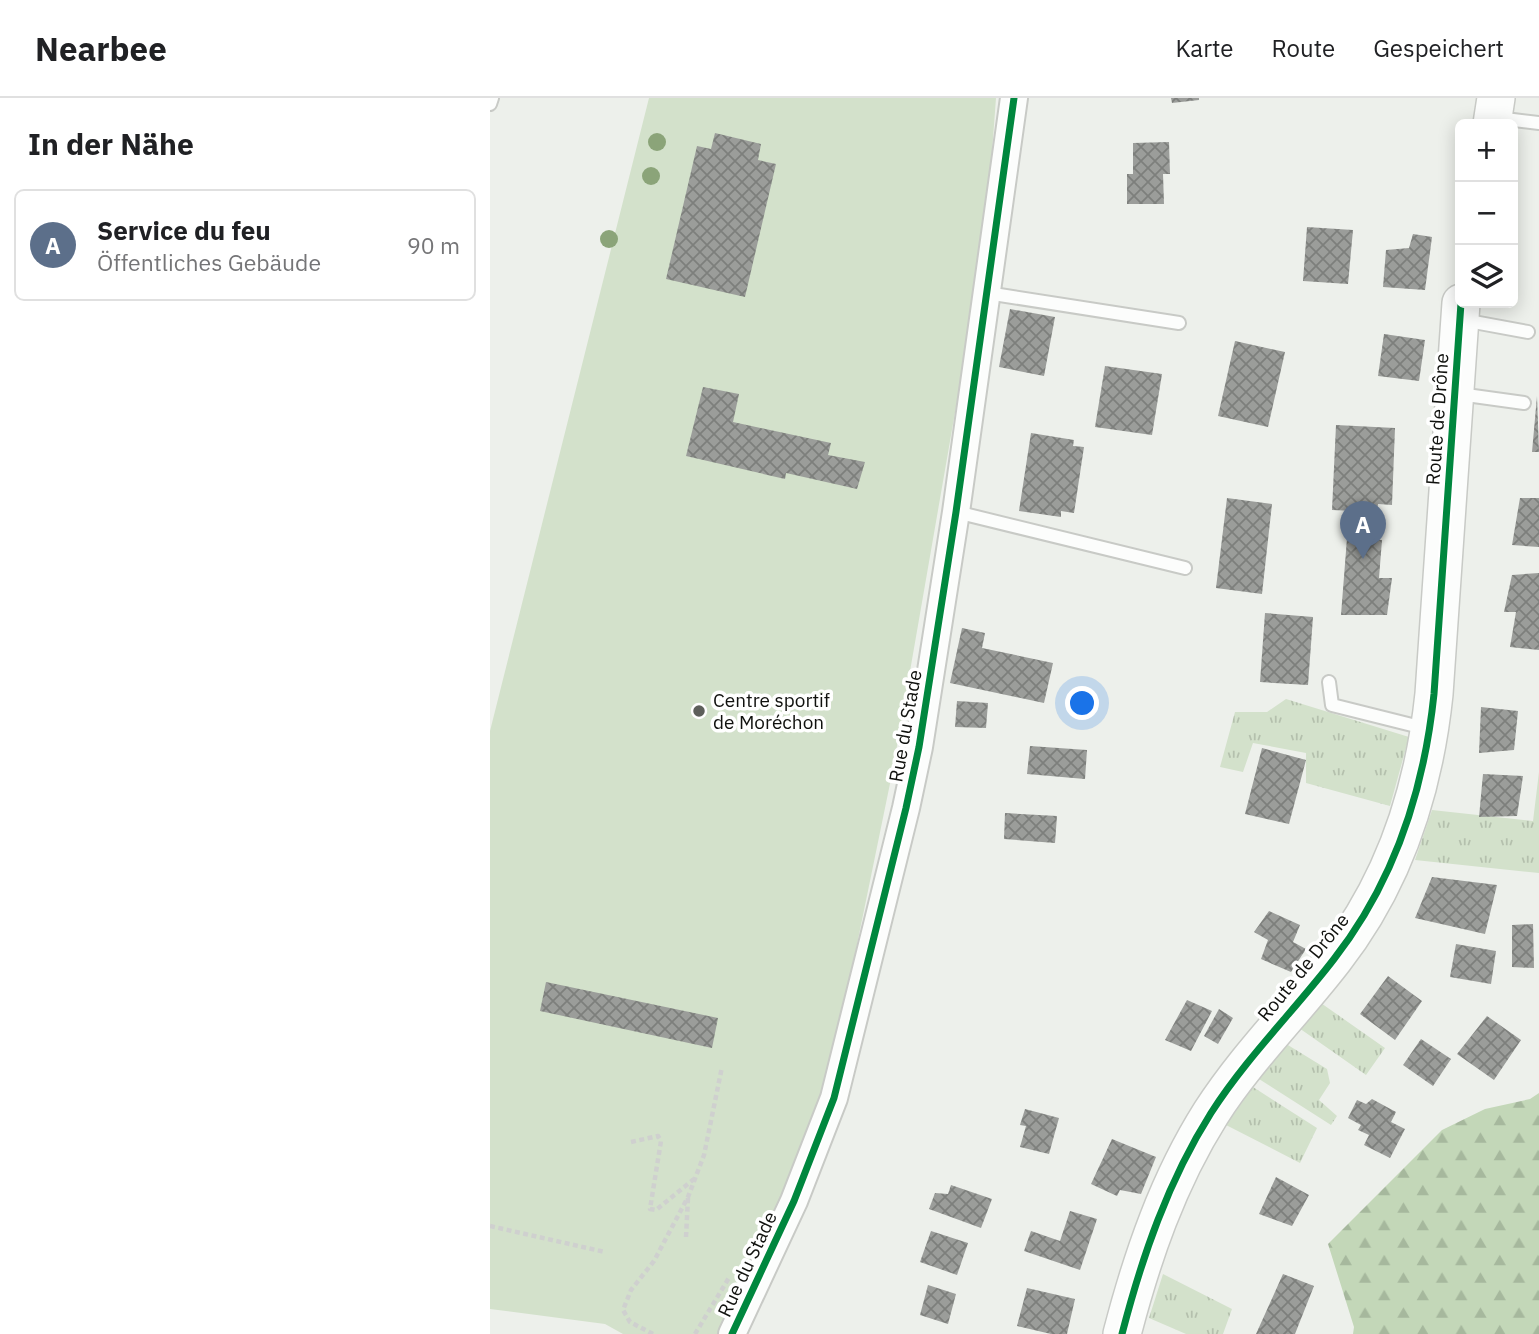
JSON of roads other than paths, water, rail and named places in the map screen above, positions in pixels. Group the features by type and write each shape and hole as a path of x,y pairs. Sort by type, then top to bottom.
{"street":[{"name":"Rue du Stade","path":"732,1334 813,1156 845,1064 919,747 956,512 1014,98"},
{"name":"Route de Drône","path":"1122,1334 1156,1224 1197,1138 1251,1058 1351,937 1382,883 1409,819 1431,730 1461,311"}],"lane":[{"path":"490,104 492,98"},
{"path":"1494,113 1539,122"},
{"path":"988,293 1180,323"},
{"path":"1461,311 1528,332"},
{"path":"1454,394 1524,403"},
{"path":"956,512 1185,568"},
{"path":"1329,682 1332,705 1431,730"}],"place":[{"name":"Service du feu","path":"1363,559"},
{"name":"Centre sportif de Moréchon","path":"699,711"}]}
